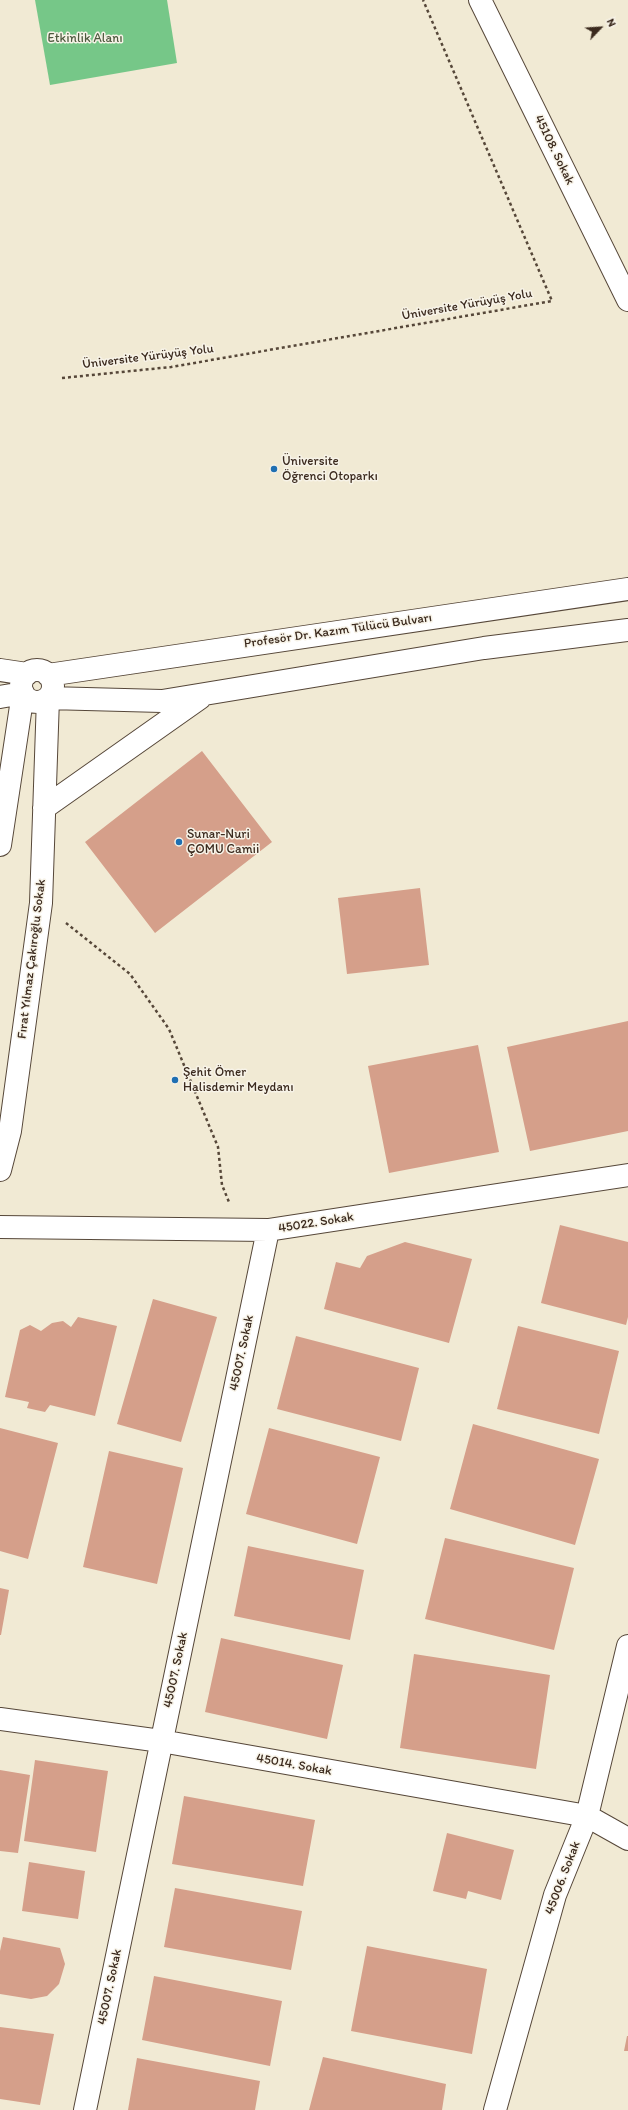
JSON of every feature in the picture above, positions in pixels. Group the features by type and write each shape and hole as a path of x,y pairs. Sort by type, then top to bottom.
{"street":[{"name":"45108. Sokak","path":"480,0 628,300"},
{"name":"Profesör Dr. Kazım Tülücü Bulvarı","path":"18,682 38,670 48,675 628,589"},
{"path":"18,682 39,702 48,698 162,701 484,648 628,630"},
{"name":"Fırat Yılmaz Çakıroğlu Sokak","path":"0,1170 10,1131 41,903 48,698 53,689 52,679 48,675"},
{"path":"0,698 18,682"},
{"path":"0,845 18,682"},
{"path":"44,808 204,694"},
{"name":"45022. Sokak","path":"0,1227 268,1230 628,1175"},
{"name":"45007. Sokak","path":"85,2110 268,1230"},
{"name":"45006. Sokak","path":"495,2110 555,1895 587,1816 628,1646"},
{"name":"45014. Sokak","path":"0,1719 161,1741 587,1816 628,1839"}],"path":[{"name":"Üniversite Yürüyüş Yolu","path":"62,378 171,367 552,301 423,0"},
{"path":"41,903 130,974 169,1029 218,1147 222,1185 241,1230"}],"green space":[{"name":"Etkinlik Alanı","path":"35,0 167,0 177,63 50,85"}],"building":[{"name":"Sunar-Nuri ÇOMU Camii","path":"202,751 272,842 155,933 85,842"},
{"path":"420,888 429,965 347,974 338,898"},
{"path":"628,1021 628,1131 530,1151 507,1047"},
{"path":"478,1045 499,1152 389,1173 368,1066"},
{"path":"560,1225 628,1242 628,1317 626,1325 541,1303"},
{"path":"405,1242 472,1259 449,1343 324,1309 336,1262 360,1268 367,1256"},
{"path":"153,1299 217,1317 181,1442 117,1424"},
{"path":"78,1317 117,1326 95,1416 50,1405 45,1412 27,1408 29,1402 5,1397 20,1330 30,1325 41,1331 52,1323 63,1321 71,1327"},
{"path":"518,1326 619,1351 599,1434 497,1409"},
{"path":"296,1336 419,1368 401,1441 277,1409"},
{"path":"473,1424 599,1459 575,1545 450,1509"},
{"path":"0,1428 58,1443 28,1559 0,1551"},
{"path":"269,1428 380,1457 357,1544 246,1514"},
{"path":"109,1451 183,1468 157,1584 83,1567"},
{"path":"445,1538 574,1568 554,1650 425,1619"},
{"path":"248,1546 364,1570 350,1640 234,1616"},
{"path":"0,1588 9,1590 1,1635 0,1635"},
{"path":"221,1638 343,1665 327,1739 205,1712"},
{"path":"414,1654 550,1675 536,1769 400,1748"},
{"path":"35,1760 108,1771 96,1852 24,1841"},
{"path":"0,1770 30,1775 18,1853 0,1851"},
{"path":"184,1796 315,1820 303,1886 172,1864"},
{"path":"447,1833 514,1850 501,1900 468,1891 466,1899 433,1891"},
{"path":"29,1862 85,1871 78,1919 22,1911"},
{"path":"175,1888 302,1911 291,1970 164,1947"},
{"path":"3,1937 60,1948 65,1964 59,1984 47,1996 31,1999 0,1994 0,1951"},
{"path":"367,1946 487,1969 472,2054 351,2031"},
{"path":"154,1976 282,2001 270,2066 142,2040"},
{"path":"0,2027 54,2034 40,2105 0,2099"},
{"path":"627,2036 628,2051 624,2051"},
{"path":"323,2057 446,2084 442,2110 309,2110"},
{"path":"137,2058 260,2081 255,2110 128,2110"}],"place":[{"name":"Üniversite Öğrenci Otoparkı","path":"274,469"},
{"name":"Sunar-Nuri ÇOMU Camii","path":"179,842"},
{"name":"Şehit Ömer Halisdemir Meydanı","path":"175,1080"}]}
